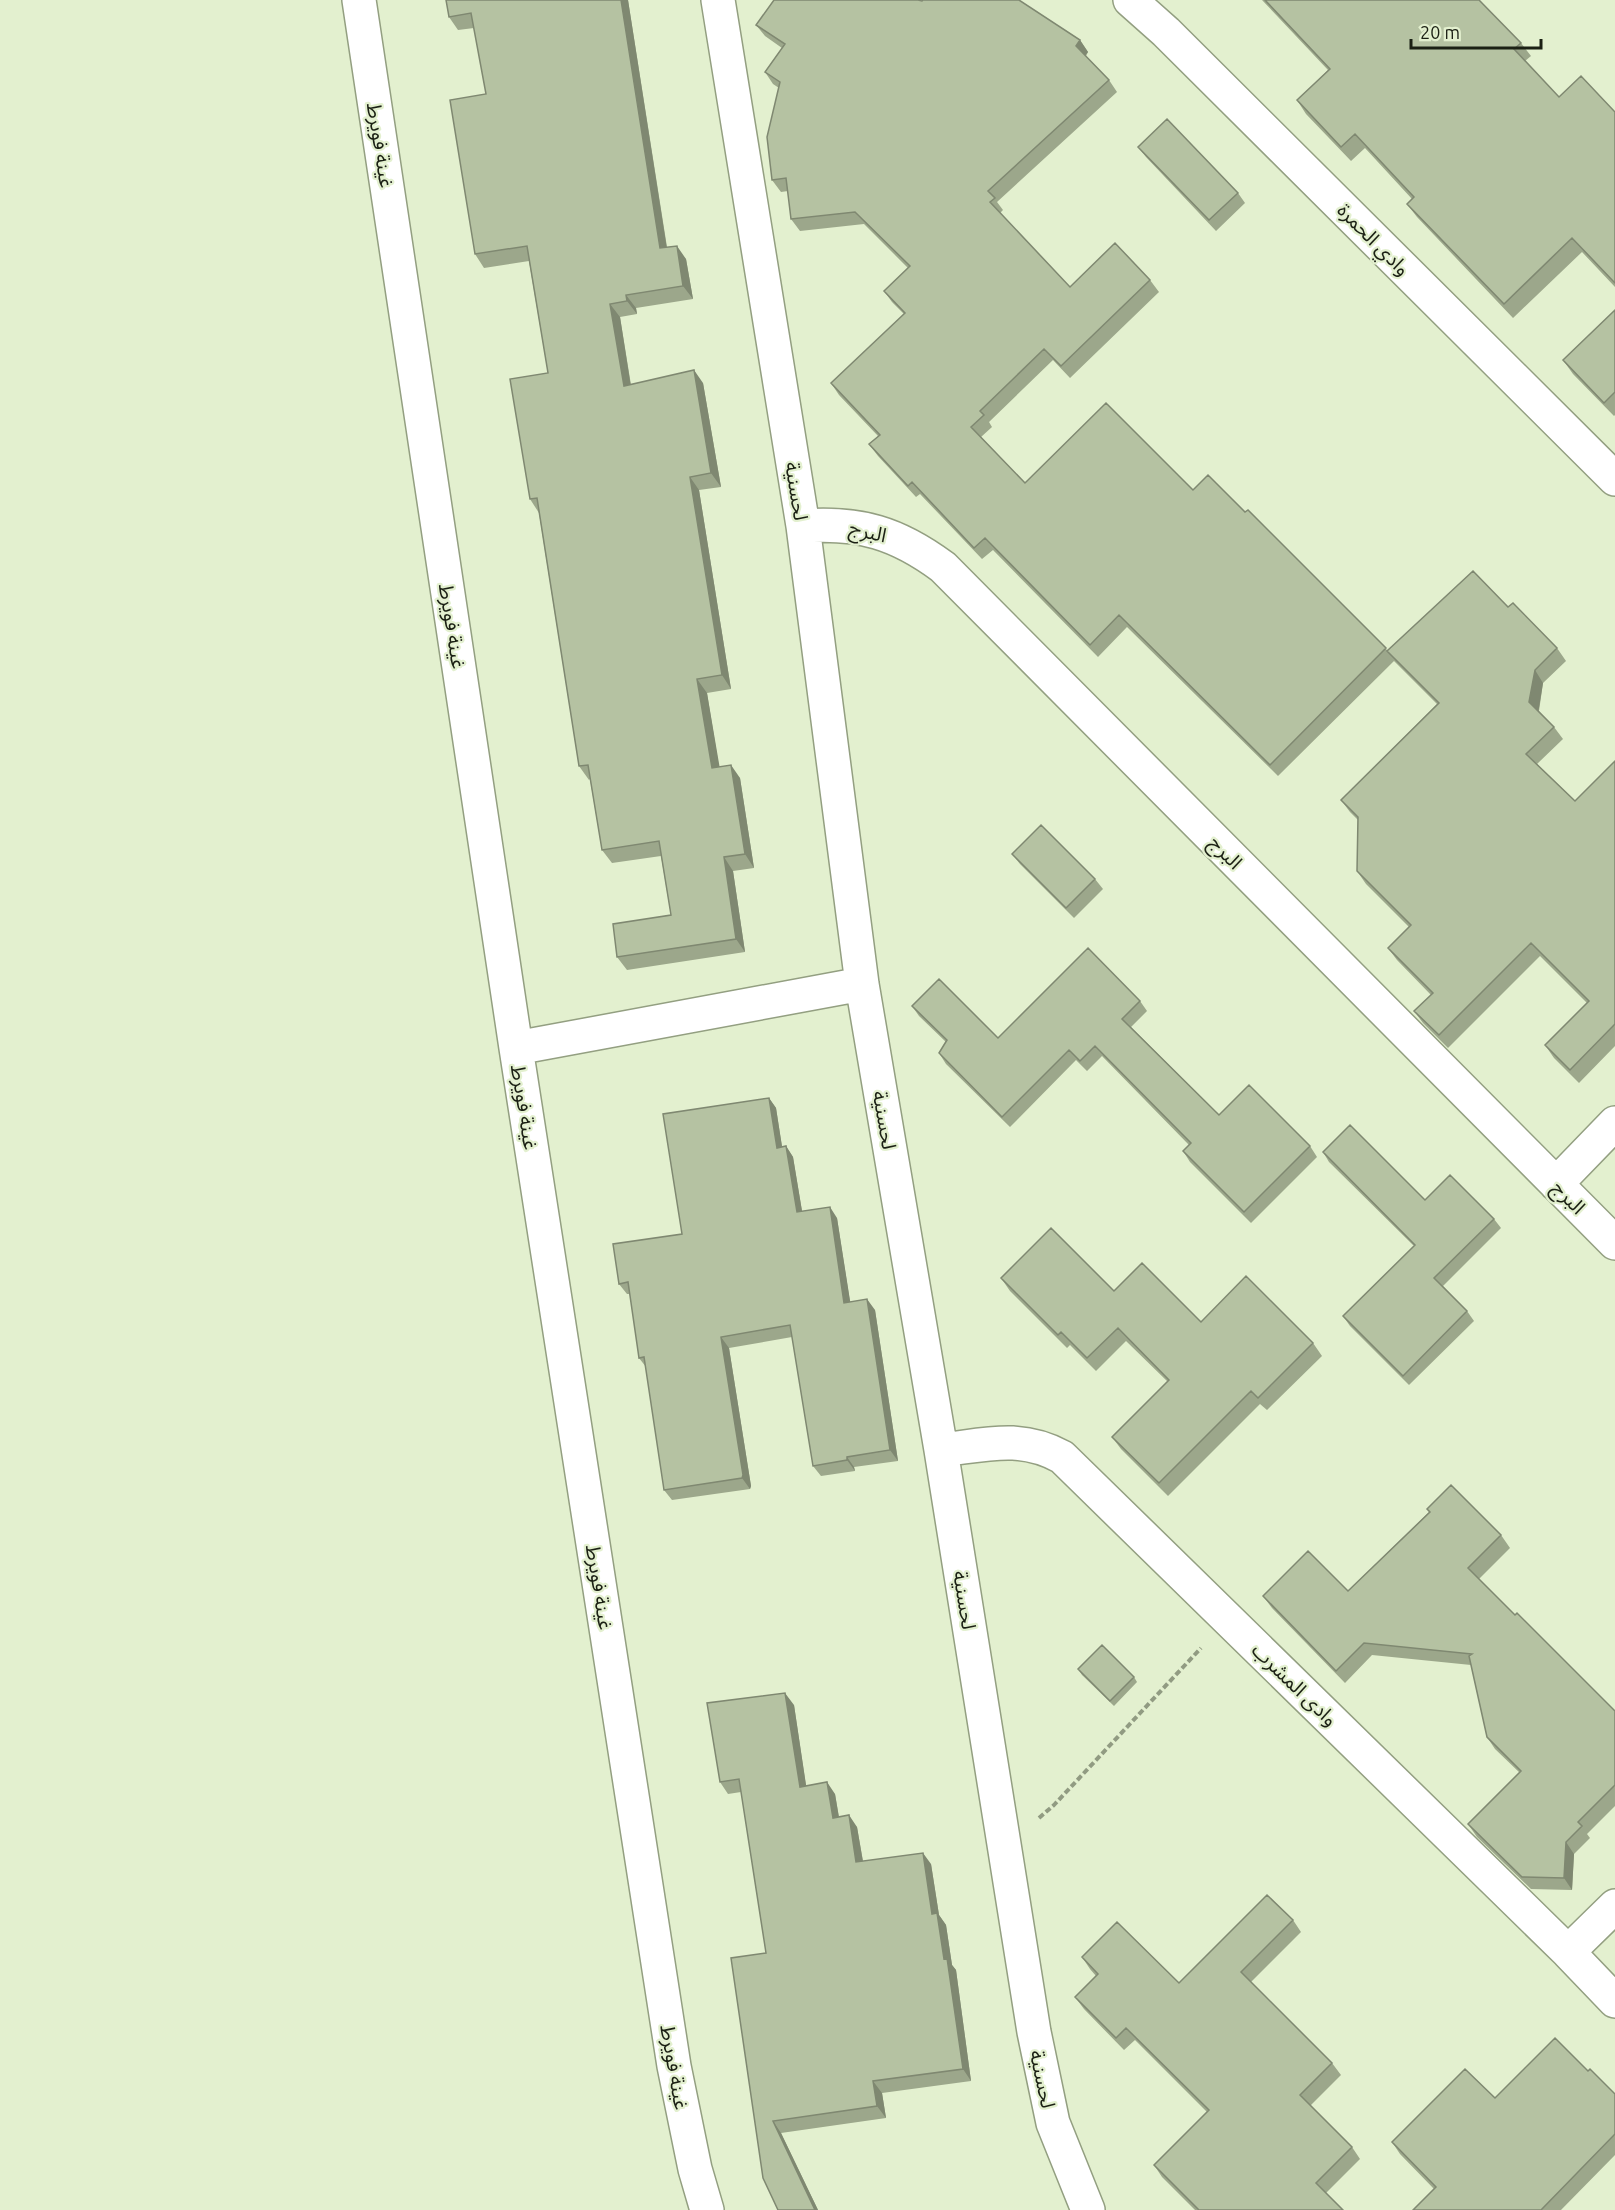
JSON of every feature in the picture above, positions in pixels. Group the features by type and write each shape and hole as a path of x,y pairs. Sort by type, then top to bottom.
{"street":[{"name":"غينة فويرط","path":"359,0 516,1048 674,2066 695,2169 707,2210"},
{"name":"لحسنية","path":"718,0 803,526 862,984 1034,2032 1053,2123 1088,2210"},
{"name":"وادي الحمرة","path":"1130,0 1166,32 1615,479"},
{"name":"البرج","path":"803,526 833,524 872,530 892,536 918,549 943,567 1615,1243"},
{"path":"516,1048 862,984"},
{"path":"1556,1184 1615,1124"},
{"name":"وادى المشرب","path":"940,1450 1024,1442 1044,1447 1062,1457 1568,1952 1615,2001"},
{"path":"1568,1952 1615,1906"}],"path":[{"path":"1003,1836 1021,1830 1039,1819 1054,1805 1229,1619"}],"building":[{"path":"446,0 621,0 660,248 677,246 683,286 626,295 627,301 610,304 624,386 694,370 711,473 690,477 722,675 697,679 712,768 731,765 745,854 724,857 736,939 617,957 613,924 671,915 659,841 602,850 588,765 579,766 537,498 530,499 510,379 548,373 527,246 475,254 450,100 486,94 471,13 449,17"},
{"path":"774,0 1019,0 1080,40 1076,46 1109,80 988,191 995,198 990,202 1070,287 1115,243 1150,280 1061,366 1044,349 980,411 984,415 971,427 1025,483 1106,403 1193,490 1208,475 1245,512 1248,510 1386,648 1270,765 1119,615 1090,645 985,538 974,548 912,482 908,486 869,444 880,435 831,383 905,313 884,291 910,266 855,212 791,219 786,178 772,180 767,137 780,82 765,72 785,44 756,25"},
{"path":"1265,0 1479,0 1521,43 1514,49 1559,97 1581,76 1615,112 1615,283 1572,238 1504,304 1407,204 1414,197 1355,134 1341,147 1297,100 1330,69"},
{"path":"1167,119 1238,193 1209,220 1138,147"},
{"path":"1615,310 1615,392 1604,403 1563,360"},
{"path":"1473,571 1508,607 1513,603 1557,648 1535,670 1529,702 1554,727 1526,754 1575,801 1615,761 1615,1024 1570,1070 1545,1045 1589,1001 1531,943 1439,1035 1414,1011 1433,993 1388,948 1411,925 1357,871 1358,817 1341,800 1439,703 1387,651"},
{"path":"1041,825 1095,879 1066,908 1012,854"},
{"path":"1088,948 1140,1001 1122,1019 1219,1115 1249,1085 1310,1146 1244,1212 1183,1151 1191,1143 1095,1046 1080,1061 1069,1050 1002,1117 939,1053 947,1040 912,1006 939,979 998,1038"},
{"path":"769,1098 777,1148 786,1146 797,1212 830,1207 844,1303 867,1299 890,1450 847,1457 847,1460 813,1466 790,1325 721,1337 742,1478 664,1490 644,1357 639,1358 628,1282 619,1284 613,1244 682,1234 663,1114"},
{"path":"1350,1125 1425,1200 1450,1175 1494,1219 1434,1278 1467,1311 1403,1376 1343,1316 1415,1245 1323,1152"},
{"path":"1051,1228 1114,1291 1142,1263 1201,1322 1246,1276 1313,1343 1258,1398 1251,1391 1159,1483 1112,1437 1169,1380 1118,1328 1087,1358 1061,1332 1058,1335 1001,1278"},
{"path":"1451,1485 1501,1535 1468,1568 1515,1615 1517,1613 1615,1711 1615,1785 1578,1822 1582,1826 1566,1842 1564,1878 1522,1877 1468,1824 1521,1771 1487,1737 1469,1656 1472,1654 1364,1643 1336,1671 1263,1596 1308,1551 1348,1591 1430,1512 1427,1509"},
{"path":"1102,1645 1134,1677 1110,1701 1078,1669"},
{"path":"785,1693 800,1787 827,1782 833,1818 849,1815 856,1862 923,1853 932,1914 937,1913 944,1959 947,1958 963,2069 873,2081 877,2106 773,2121 815,2210 778,2210 763,2178 731,1958 766,1953 739,1779 720,1782 707,1703"},
{"path":"1267,1895 1293,1920 1241,1972 1332,2063 1300,2095 1352,2147 1316,2183 1343,2210 1199,2210 1154,2165 1209,2110 1126,2028 1116,2038 1075,1997 1098,1974 1082,1957 1117,1922 1179,1983"},
{"path":"1555,2038 1615,2094 1615,2134 1541,2210 1413,2210 1436,2187 1392,2142 1465,2069 1495,2098"}]}
